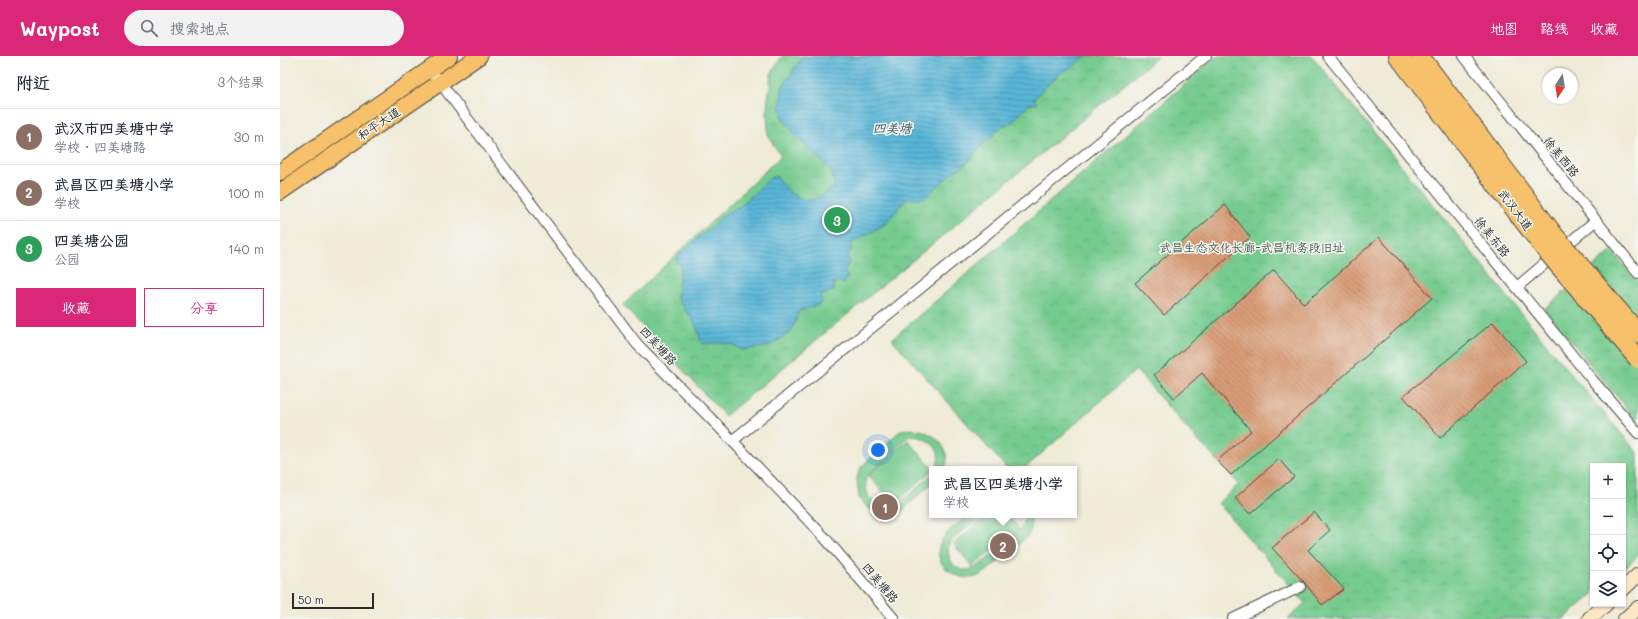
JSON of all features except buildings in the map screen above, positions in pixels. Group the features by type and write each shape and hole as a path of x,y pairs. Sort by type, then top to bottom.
{"highway":[{"name":"武汉大道","path":"1398,56 1543,247 1638,359"},
{"name":"武汉大道","path":"1420,56 1555,236 1638,333"}],"main road":[{"name":"和平大道","path":"280,172 450,56"},
{"name":"和平大道","path":"280,192 477,57"},
{"path":"1626,586 1638,575"},
{"path":"1589,619 1603,607"},
{"path":"1625,619 1638,608"}],"street":[{"path":"732,441 1206,56"},
{"name":"徐美东路","path":"1328,56 1638,433"},
{"name":"徐美西路","path":"1464,56 1638,273"},
{"name":"四美塘路","path":"430,70 637,344 826,538 894,619"},
{"path":"1517,287 1596,221"},
{"path":"1232,619 1300,587"}],"green space":[{"name":"四美塘","path":"782,56 1159,56 725,416 623,305 781,156 768,136 767,108 771,74"},
{"name":"武昌生态文化长廊-武昌机务段旧址","path":"1217,56 1312,56 1569,372 1638,453 1638,556 1626,566 1626,463 1590,463 1590,597 1564,619 1288,619 1305,603 1218,503 1239,484 1192,434 1136,370 1027,466 1004,466 892,339"},
{"path":"1612,251 1638,282 1638,422 1544,309"},
{"path":"901,430 921,430 934,437 944,448 947,461 946,466 937,466 938,452 933,445 925,439 912,436 908,437 866,477 866,485 869,496 876,503 888,507 896,507 929,477 929,486 900,513 883,514 867,507 859,499 857,478 861,467"},
{"path":"908,440 930,466 929,466 929,473 895,504 868,476"},
{"path":"966,518 979,518 956,536 948,548 949,557 955,566 962,570 969,570 977,567 1014,535 1024,525 1023,518 1031,518 1031,529 1027,537 993,566 976,577 968,578 946,569 939,556 939,548 944,536 954,526"},
{"path":"984,518 1010,518 1019,529 972,567 954,544"}],"water":[{"name":"四美塘","path":"803,56 1085,56 1074,66 1063,71 1042,90 1034,99 1037,103 1030,104 1013,121 994,132 993,136 986,141 966,164 951,174 925,198 907,198 885,224 852,243 851,251 847,256 849,263 844,272 848,276 844,284 837,281 834,283 834,291 828,292 820,297 822,300 819,305 799,311 791,332 769,346 742,350 728,344 702,344 694,321 677,299 681,265 676,262 678,256 728,212 742,205 770,178 776,176 790,192 803,200 817,198 826,194 835,186 831,170 799,139 783,119 780,105 783,86"}],"place":[{"name":"四美塘公园","path":"837,220"},
{"name":"武汉市四美塘中学","path":"885,507"},
{"name":"武昌区四美塘小学","path":"1003,546"}]}
